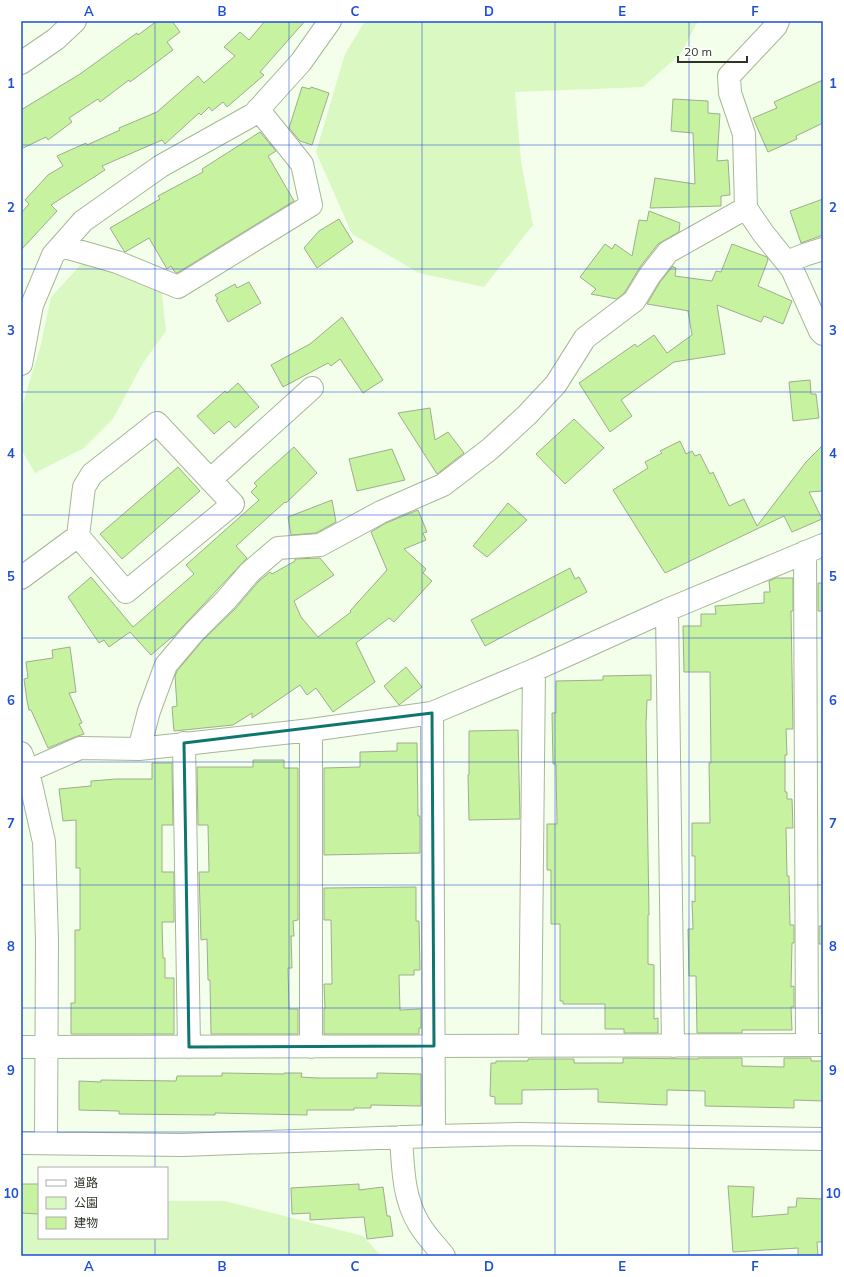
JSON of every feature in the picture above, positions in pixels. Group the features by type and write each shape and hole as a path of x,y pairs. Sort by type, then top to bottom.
{"street":[{"path":"21,63 56,38 75,21"},
{"path":"21,364 32,306 53,255 83,221 161,166 254,114 301,62 330,21"},
{"path":"778,21 776,26 729,76 730,93 744,134 746,208 763,233 792,269 820,331 823,334"},
{"path":"61,246 117,262 178,287 311,205 302,164 258,109"},
{"path":"139,749 149,711 166,665 194,632 226,600 250,572 278,548 320,545 381,512 443,485 490,449 527,415 556,384 584,338 634,301 650,275 668,252 746,208"},
{"path":"787,262 823,249"},
{"path":"210,480 312,388"},
{"path":"21,578 78,536 84,487 92,474 157,423 233,504 126,592 78,536"},
{"path":"21,1047 46,1048 815,1045 814,548 667,610 534,670 432,713 311,730 139,749 80,748 25,762 44,842 47,940 46,1048 46,1143"},
{"path":"667,610 673,1046"},
{"path":"530,1046 534,670"},
{"path":"432,713 434,1136"},
{"path":"311,730 311,1047"},
{"path":"184,743 190,1047"},
{"path":"21,1143 182,1145 519,1134 823,1139"},
{"path":"400,1137 406,1191 412,1210 419,1225 444,1256"}],"highlighted area":[{"path":"432,713 434,1046 189,1047 184,743"}],"green space":[{"path":"365,21 698,21 681,53 643,87 515,92 521,161 533,225 484,287 419,273 352,234 316,152 345,54"},
{"path":"88,257 161,286 166,331 143,363 113,419 84,448 35,473 21,449 21,409 40,348 51,297"},
{"path":"21,1194 38,1196 38,1239 168,1239 168,1201 225,1201 363,1236 381,1256 21,1256"}],"building":[{"path":"157,21 172,21 180,32 167,42 173,50 100,102 98,99 69,118 72,122 48,140 46,137 21,149 21,110 80,74 134,35 137,33 138,35"},
{"path":"265,21 305,21 260,72 264,75 227,107 223,102 212,111 209,107 201,115 199,113 165,144 162,140 102,166 105,170 51,205 57,211 21,250 21,213 29,204 25,200 48,175 63,166 57,156 86,143 87,145 120,130 119,128 157,112 198,76 204,83 235,56 224,47 240,32 249,40"},
{"path":"823,80 823,123 796,136 797,139 768,152 753,118 777,108 774,102"},
{"path":"302,87 310,89 311,87 329,93 312,145 300,141 289,128"},
{"path":"673,99 708,101 708,113 720,114 717,161 728,160 730,195 721,196 721,206 650,208 655,178 695,184 693,133 671,131"},
{"path":"260,132 276,151 268,156 294,201 177,273 171,266 167,269 149,238 125,252 124,251 110,228 160,199 158,196 203,172 202,169"},
{"path":"823,199 823,235 801,243 790,211"},
{"path":"649,211 680,223 679,232 658,244 640,267 625,292 617,299 591,294 596,289 580,277 605,244 612,249 615,244 632,256 639,220 647,221"},
{"path":"339,219 353,242 317,268 304,248 319,231"},
{"path":"732,244 767,257 768,260 758,286 792,301 783,324 764,316 761,322 717,305 725,354 674,362 621,400 632,416 610,432 579,383 635,344 637,347 654,335 667,353 692,335 689,311 647,304 660,282 673,266 676,268 675,276 712,281 716,271 721,272"},
{"path":"249,282 261,303 228,322 216,300 218,299 215,295 235,284 237,288"},
{"path":"342,317 383,380 363,393 340,359 331,366 328,363 283,387 271,365 310,344"},
{"path":"810,380 811,394 816,394 819,418 793,421 789,382"},
{"path":"238,383 259,407 235,428 229,421 214,434 197,416 225,391 227,393"},
{"path":"430,408 435,440 448,432 464,453 437,474 398,413"},
{"path":"574,419 604,448 565,484 536,454"},
{"path":"680,441 686,454 692,451 695,456 700,454 710,474 713,472 729,506 744,499 757,526 806,462 823,445 823,491 809,492 822,519 792,532 784,516 665,573 613,490 648,468 645,462 662,453 660,451"},
{"path":"294,447 317,473 286,503 285,502 236,546 247,558 172,638 151,655 130,632 109,647 104,640 99,643 68,597 91,577 133,627 194,574 186,565 259,500 251,492 257,486 254,483"},
{"path":"392,449 405,480 357,491 349,459"},
{"path":"178,467 200,491 122,559 100,534"},
{"path":"332,500 336,522 316,533 291,535 288,517"},
{"path":"508,503 527,520 487,557 473,546"},
{"path":"418,510 427,532 423,533 426,540 404,549 426,569 423,573 432,581 394,622 389,618 356,643 375,682 333,712 316,688 307,695 300,685 252,718 252,713 233,725 174,731 172,707 177,706 175,676 177,671 203,640 235,609 259,581 270,572 272,574 295,561 295,559 320,558 334,575 294,601 301,617 318,637 351,612 350,611 387,570 371,532 386,523"},
{"path":"570,568 575,579 579,577 587,592 485,646 471,620"},
{"path":"776,578 793,578 793,611 791,611 793,729 786,729 787,755 785,755 785,792 787,792 787,799 792,799 793,828 786,828 790,925 794,925 791,987 794,986 794,1007 791,1007 792,1030 742,1030 742,1033 697,1033 696,976 689,976 688,929 693,929 692,901 695,902 695,856 692,856 692,823 710,823 710,672 684,672 683,626 701,626 701,614 716,614 715,606 764,603 764,592 770,592 769,581"},
{"path":"818,583 823,583 823,611 818,611"},
{"path":"70,647 76,692 69,693 82,723 79,724 84,734 48,748 31,710 29,710 24,679 28,678 26,662 53,658 52,650"},
{"path":"406,667 422,687 399,705 384,686"},
{"path":"651,675 651,700 647,700 646,724 649,915 648,964 654,965 654,1019 658,1018 658,1033 624,1033 624,1029 605,1029 605,1004 563,1004 563,1001 560,1001 560,924 551,924 551,870 547,870 547,824 557,824 556,764 553,764 552,713 556,713 556,681 603,680 603,676"},
{"path":"518,730 520,819 469,820 469,731"},
{"path":"397,743 417,743 420,853 324,855 324,768 360,767 360,752 397,751"},
{"path":"253,760 284,760 284,768 298,768 298,920 293,921 294,936 291,936 292,968 288,968 289,1009 298,1009 298,1034 211,1034 210,980 208,980 207,939 201,940 199,872 209,872 208,825 198,825 197,767 253,767"},
{"path":"152,763 172,763 173,825 162,825 162,872 174,872 174,922 162,922 165,978 174,978 174,1034 71,1034 71,1003 75,1003 75,930 80,930 80,868 76,868 76,820 63,821 59,789 91,786 91,781 152,779"},
{"path":"416,887 416,921 419,921 420,970 414,970 414,975 399,975 400,1010 421,1009 421,1028 419,1028 419,1034 324,1034 324,984 332,984 331,920 324,920 324,888"},
{"path":"819,926 823,926 823,944 819,944"},
{"path":"623,1058 742,1058 742,1066 784,1067 784,1058 811,1058 811,1061 823,1061 823,1101 794,1100 794,1108 705,1106 705,1091 667,1090 667,1105 598,1102 598,1089 522,1090 522,1104 495,1104 495,1097 490,1096 491,1063 496,1063 496,1061 574,1059 574,1063 623,1063"},
{"path":"222,1073 302,1073 301,1077 317,1078 377,1078 377,1073 421,1074 421,1106 371,1105 371,1108 354,1108 354,1110 307,1110 307,1115 215,1113 215,1115 119,1114 119,1111 79,1110 79,1081 176,1081 177,1076 222,1076"},
{"path":"21,1184 38,1184 38,1214 21,1213"},
{"path":"359,1184 359,1190 383,1187 387,1216 390,1216 393,1236 367,1239 364,1217 310,1220 310,1213 292,1214 291,1188"},
{"path":"728,1186 754,1187 752,1217 788,1214 788,1207 796,1207 797,1198 823,1199 823,1242 817,1242 818,1256 798,1256 798,1248 733,1252"}]}
